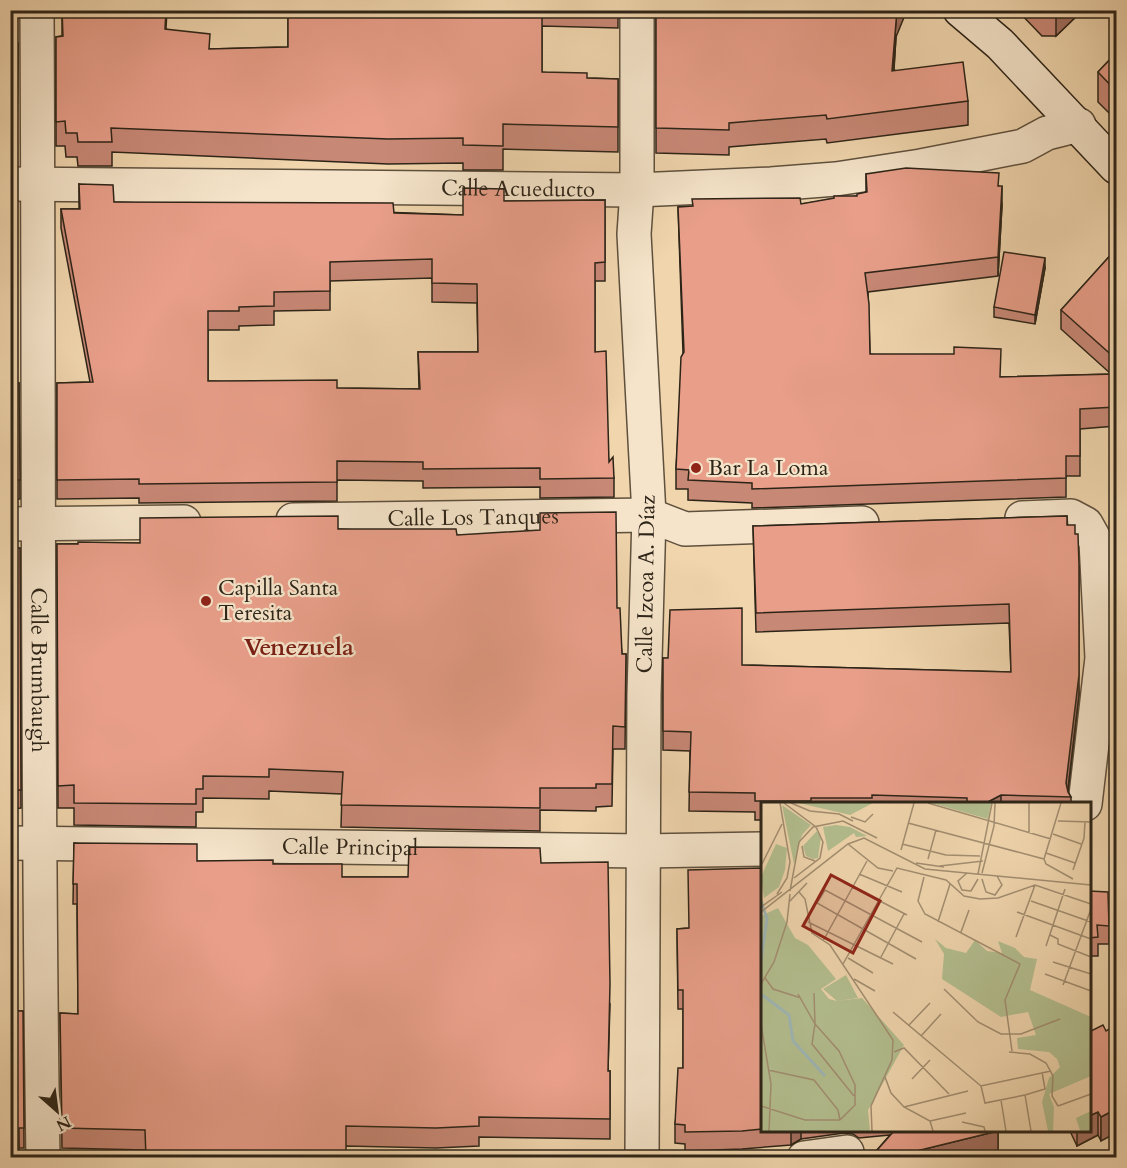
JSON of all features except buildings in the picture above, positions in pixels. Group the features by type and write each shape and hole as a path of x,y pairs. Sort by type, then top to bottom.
{"street":[{"name":"Calle Brumbaugh","path":"37,10 24,184 24,844 43,1158"},
{"name":"Calle Izcoa A. Díaz","path":"637,10 637,190 634,234 649,515 644,695 642,1158"},
{"path":"960,10 1000,44 1116,166"},
{"name":"Calle Acueducto","path":"24,184 637,190 836,179 921,166 1023,146 1047,133 1079,126"},
{"name":"Calle Los Tanques","path":"263,521 649,515 685,529 886,522"},
{"path":"993,519 1071,516 1086,524 1096,542 1102,658 1085,802"},
{"path":"25,525 215,521"},
{"name":"Calle Principal","path":"24,844 643,851 761,849"},
{"path":"804,1158 847,1152"}],"path":[{"path":"1111,888 1116,891"}],"place":[{"name":"Bar La Loma","path":"696,468"},
{"name":"Capilla Santa Teresita","path":"206,601"}],"district":[{"name":"Venezuela","path":"299,647"}]}
